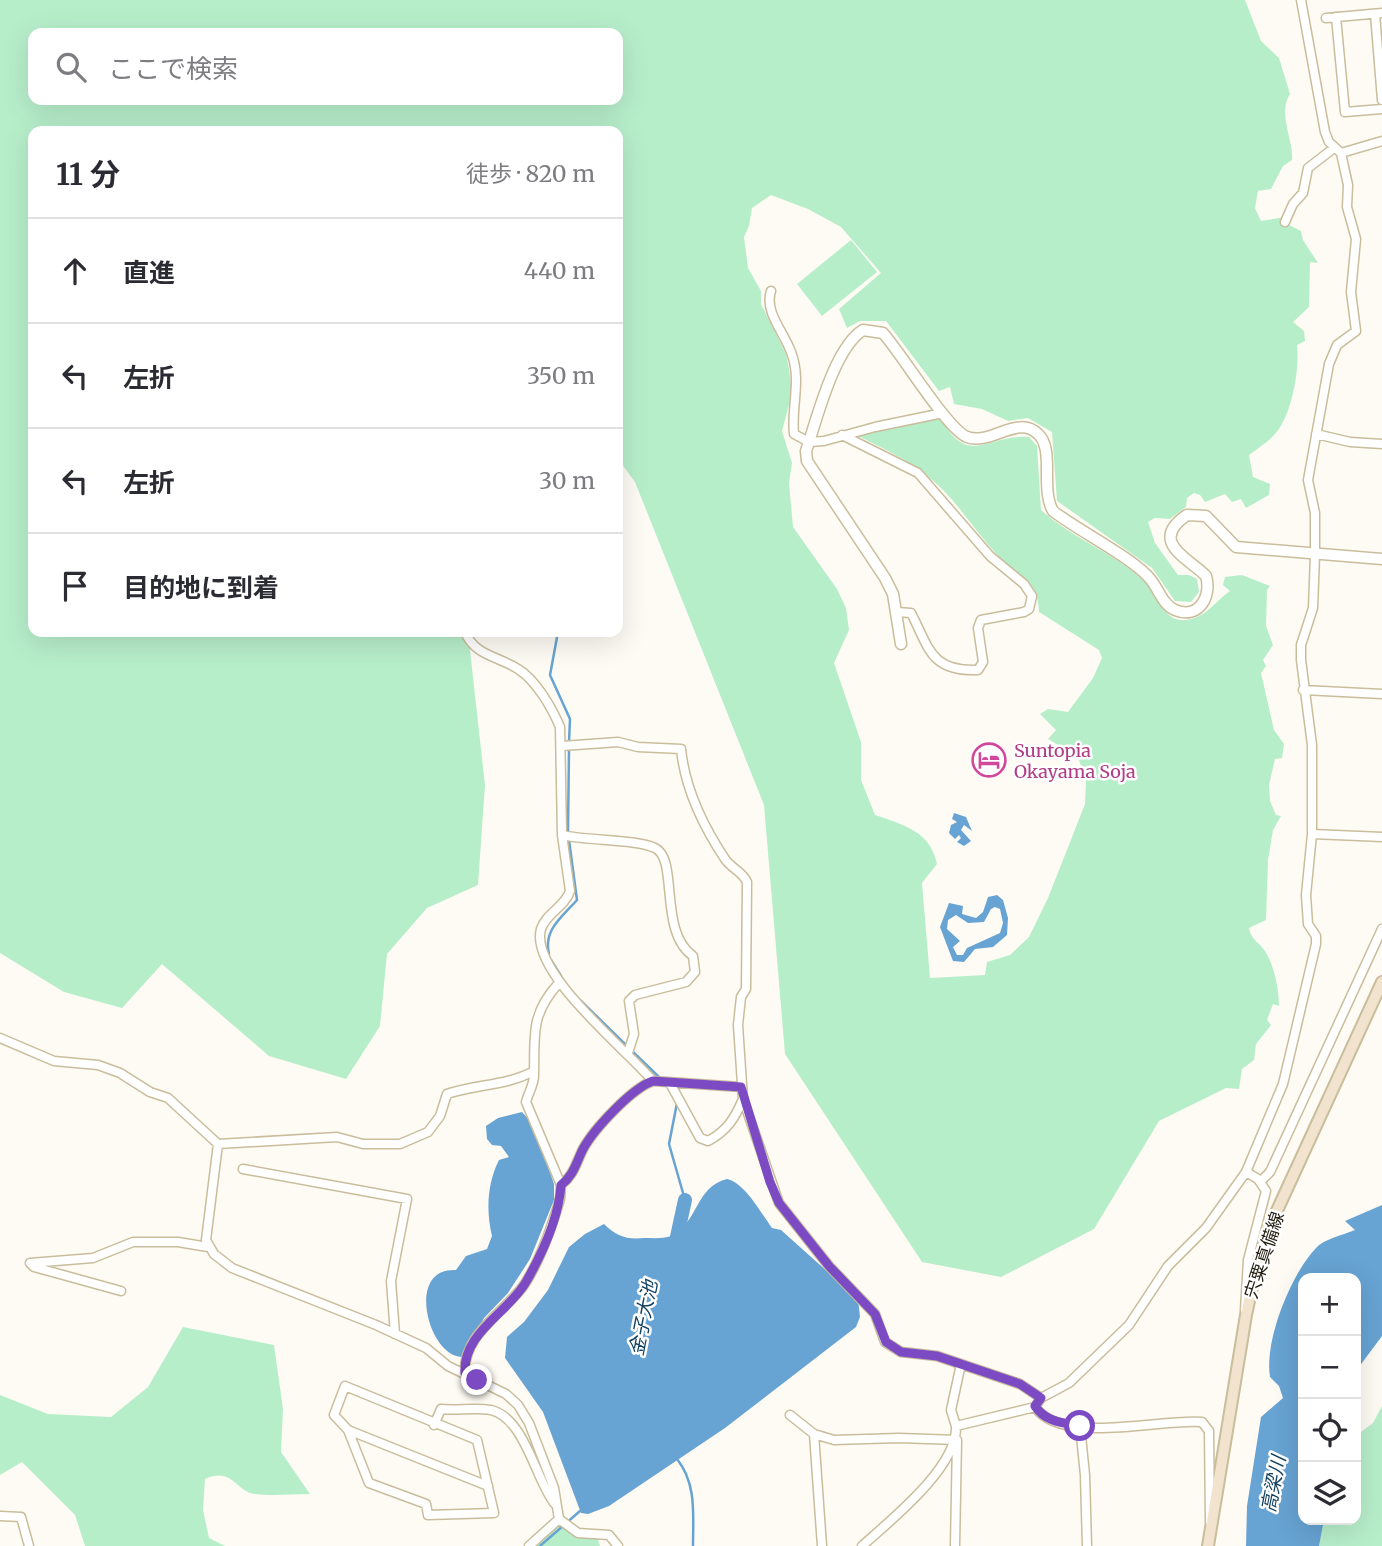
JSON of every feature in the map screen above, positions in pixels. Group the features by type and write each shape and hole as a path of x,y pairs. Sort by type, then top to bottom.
{"main road":[{"name":"宍粟真備線","path":"1208,1546 1246,1315 1257,1264 1275,1215 1382,982"}],"street":[{"path":"956,1426 1035,1406 1041,1398 1069,1383 1115,1340 1168,1266 1206,1228 1246,1172 1283,1084 1316,944 1316,936 1308,924 1306,895 1312,834 1312,745 1303,691 1301,645 1313,608 1315,513 1308,480 1332,353 1337,345 1356,331 1351,292 1356,239 1348,206 1348,185 1338,150 1325,132 1301,0"},
{"path":"1326,18 1379,13 1382,100"},
{"path":"1336,17 1345,112 1382,109"},
{"path":"1285,222 1293,204 1303,193 1308,168 1338,150 1382,141"},
{"path":"771,291 768,301 771,312 795,364 794,434 809,442 943,413"},
{"path":"901,644 896,612 885,578 807,461 809,442 845,351 863,330 883,333 943,413 968,438 977,439 1020,427 1035,431 1045,447 1046,493 1053,511 1150,578 1165,601 1176,611 1199,608 1209,591 1206,576 1175,553 1174,528 1187,515 1206,516 1236,547 1382,559"},
{"path":"1316,434 1350,442 1382,444"},
{"path":"842,435 918,473 990,556 1024,584 1032,596 1029,609 1024,612 981,620 978,628 983,662 978,670 937,662 923,642 911,614 896,612"},
{"path":"468,637 473,645 487,656 519,669 554,712 560,727 562,835 570,891 567,899 548,918 541,930 541,949 558,984 629,1049 653,1081"},
{"path":"1303,691 1382,694"},
{"path":"562,746 618,742 638,747 681,749 684,778 700,813 731,867 743,873 747,882 746,989 741,997 738,1025 741,1087 779,1203 829,1266 875,1314 886,1342 901,1352 937,1356 1020,1384 1041,1398"},
{"path":"1312,834 1382,837"},
{"path":"562,835 589,841 644,845 657,848 663,854 671,914 681,945 694,956 695,972 686,982 635,995 629,1001 634,1034 629,1049"},
{"path":"1261,1181 1270,1172 1382,929"},
{"path":"465,1374 464,1364 478,1336 526,1283 555,1216 561,1185 526,1102 535,1079 537,1014 558,984"},
{"path":"0,1038 54,1061 98,1065 120,1073 150,1091 168,1098 218,1144 337,1138 363,1144 400,1144 428,1132 440,1116 447,1094 467,1087 507,1083 534,1070"},
{"path":"561,1185 571,1177 584,1147 604,1122 641,1085 653,1081 671,1085 741,1087"},
{"path":"671,1085 700,1138 708,1141 720,1135 735,1118 743,1099"},
{"path":"208,1247 206,1225 218,1164 218,1144"},
{"path":"243,1169 408,1199 391,1281 395,1334"},
{"path":"1246,1172 1261,1181 1266,1191 1248,1260 1244,1289 1246,1315"},
{"path":"121,1291 34,1267 30,1263 93,1258 133,1242 150,1240 208,1247 232,1268 426,1348 465,1374 506,1394 518,1405 539,1447 554,1488 559,1519 578,1533 609,1535 618,1546"},
{"path":"956,1546 957,1440 951,1410 961,1364"},
{"path":"345,1386 434,1425 477,1440 494,1513 428,1515 426,1504 369,1483 348,1430 334,1415 345,1386"},
{"path":"1035,1406 1047,1418 1080,1426 1135,1428 1192,1421 1207,1425 1208,1516 1211,1524"},
{"path":"434,1425 441,1409 475,1408 503,1416 529,1450 548,1495 555,1504"},
{"path":"790,1415 814,1434 841,1441 899,1438 957,1440"},
{"path":"1080,1426 1086,1475 1087,1546"},
{"path":"348,1430 488,1486"},
{"path":"814,1434 821,1546"},
{"path":"862,1546 931,1478 957,1440"},
{"path":"0,1516 21,1517 29,1546"},
{"path":"529,1546 559,1519"}],"green space":[{"path":"0,0 1245,0 1261,41 1279,58 1290,94 1286,102 1285,118 1292,160 1283,166 1271,189 1258,191 1255,208 1261,221 1285,217 1289,225 1301,231 1303,240 1318,263 1310,262 1309,307 1293,322 1304,331 1305,341 1297,345 1296,379 1286,416 1275,434 1249,455 1253,477 1270,484 1269,495 1246,508 1241,499 1232,502 1225,494 1205,502 1200,495 1194,493 1187,498 1186,507 1170,519 1155,518 1148,522 1155,543 1178,575 1189,575 1197,579 1199,592 1191,602 1175,601 1152,568 1057,501 1052,432 1028,418 1008,421 982,409 954,404 950,387 939,391 886,321 860,321 847,328 839,309 881,273 841,227 808,209 771,195 752,208 744,237 748,268 761,291 761,304 786,354 789,369 792,393 782,431 792,463 789,483 793,527 837,589 846,608 849,630 834,663 861,742 861,780 875,815 906,826 922,837 934,853 937,864 922,883 930,978 985,975 987,962 1010,955 1029,937 1048,898 1085,804 1086,781 1079,760 1082,757 1074,747 1060,746 1048,739 1056,730 1040,714 1048,709 1068,712 1093,678 1102,658 1099,650 1039,612 1038,601 1031,585 1000,558 935,482 904,460 858,436 940,417 950,433 960,442 969,445 1029,437 1037,446 1041,510 1132,571 1144,581 1168,615 1174,618 1188,620 1202,615 1230,591 1223,585 1225,577 1242,575 1270,586 1267,590 1266,626 1273,645 1263,660 1266,666 1261,673 1274,730 1284,744 1282,758 1275,759 1269,785 1270,801 1276,815 1281,816 1273,830 1268,860 1266,920 1249,928 1271,963 1279,1006 1273,1004 1267,1020 1271,1025 1256,1044 1254,1060 1242,1069 1239,1089 1226,1088 1159,1121 1094,1229 1001,1277 922,1262 785,1054 764,805 635,482 623,466 623,126 28,126 28,637 469,637 485,785 478,885 427,908 387,954 380,1026 346,1079 269,1056 162,964 122,1008 64,992 0,953"},
{"path":"851,240 877,272 822,316 797,284"},
{"path":"183,1327 274,1345 283,1409 281,1452 310,1494 254,1494 247,1492 228,1477 214,1476 205,1479 203,1510 209,1538 225,1546 85,1546 75,1515 22,1462 0,1475 0,1395 48,1414 111,1417 148,1387"},
{"path":"1382,1406 1382,1546 1319,1546 1323,1525 1361,1525 1361,1432 1373,1423"},
{"path":"561,1522 597,1537 600,1546 536,1546"}],"water":[{"path":"954,813 966,817 972,831 964,825 961,830 971,841 964,846 957,842 961,838 959,835 955,839 949,833 951,825 957,822 952,819"},
{"path":"997,895 1003,900 1008,918 1007,935 993,947 975,949 964,962 953,961 940,927 949,903 963,906 962,914 976,918 983,912 988,897","holes":["991,909 1000,909 1003,923 1000,933 967,948 963,955 957,955 953,947 960,941 947,929 948,920 956,915 968,923 984,922"]},
{"path":"522,1112 533,1124 554,1184 554,1200 530,1259 508,1293 484,1318 463,1357 451,1354 440,1344 432,1330 426,1297 430,1283 440,1273 456,1270 466,1256 487,1249 492,1236 488,1207 492,1178 499,1160 509,1157 501,1146 492,1145 487,1139 486,1126 498,1118"},
{"path":"727,1179 746,1192 772,1228 781,1230 858,1299 860,1317 856,1327 725,1428 609,1506 588,1514 581,1513 543,1412 505,1358 507,1337 524,1322 548,1290 569,1247 585,1234 604,1224 613,1232 627,1238 671,1236 687,1222 709,1189"},
{"name":"高梁川","path":"1382,1205 1382,1336 1361,1364 1361,1273 1298,1273 1298,1525 1323,1525 1319,1546 1246,1546 1247,1506 1261,1417 1283,1398 1279,1386 1270,1377 1269,1362 1275,1327 1297,1274 1316,1248 1355,1230 1345,1221"}],"waterway":[{"path":"557,637 550,675 570,719 569,742"},
{"path":"568,833 569,749"},
{"path":"549,954 551,931 577,900 569,840"},
{"path":"551,960 561,976"},
{"path":"580,1000 628,1047"},
{"path":"632,1051 660,1078"},
{"path":"677,1103 669,1144 685,1200"},
{"name":"金子大池","path":"675,1246 685,1200"},
{"path":"677,1459 691,1489 693,1546"},
{"path":"540,1546 580,1511"}],"place":[{"name":"Suntopia Okayama Soja","path":"989,760"}],"route":[{"path":"477,1380 465,1374 464,1364 469,1351 478,1336 526,1283 555,1216 561,1185 571,1177 584,1147 604,1122 641,1085 653,1081 671,1085 741,1087 779,1203 829,1266 875,1314 886,1342 901,1352 937,1356 1020,1384 1037,1392 1041,1398 1035,1406 1038,1412 1056,1422 1080,1426"}]}
